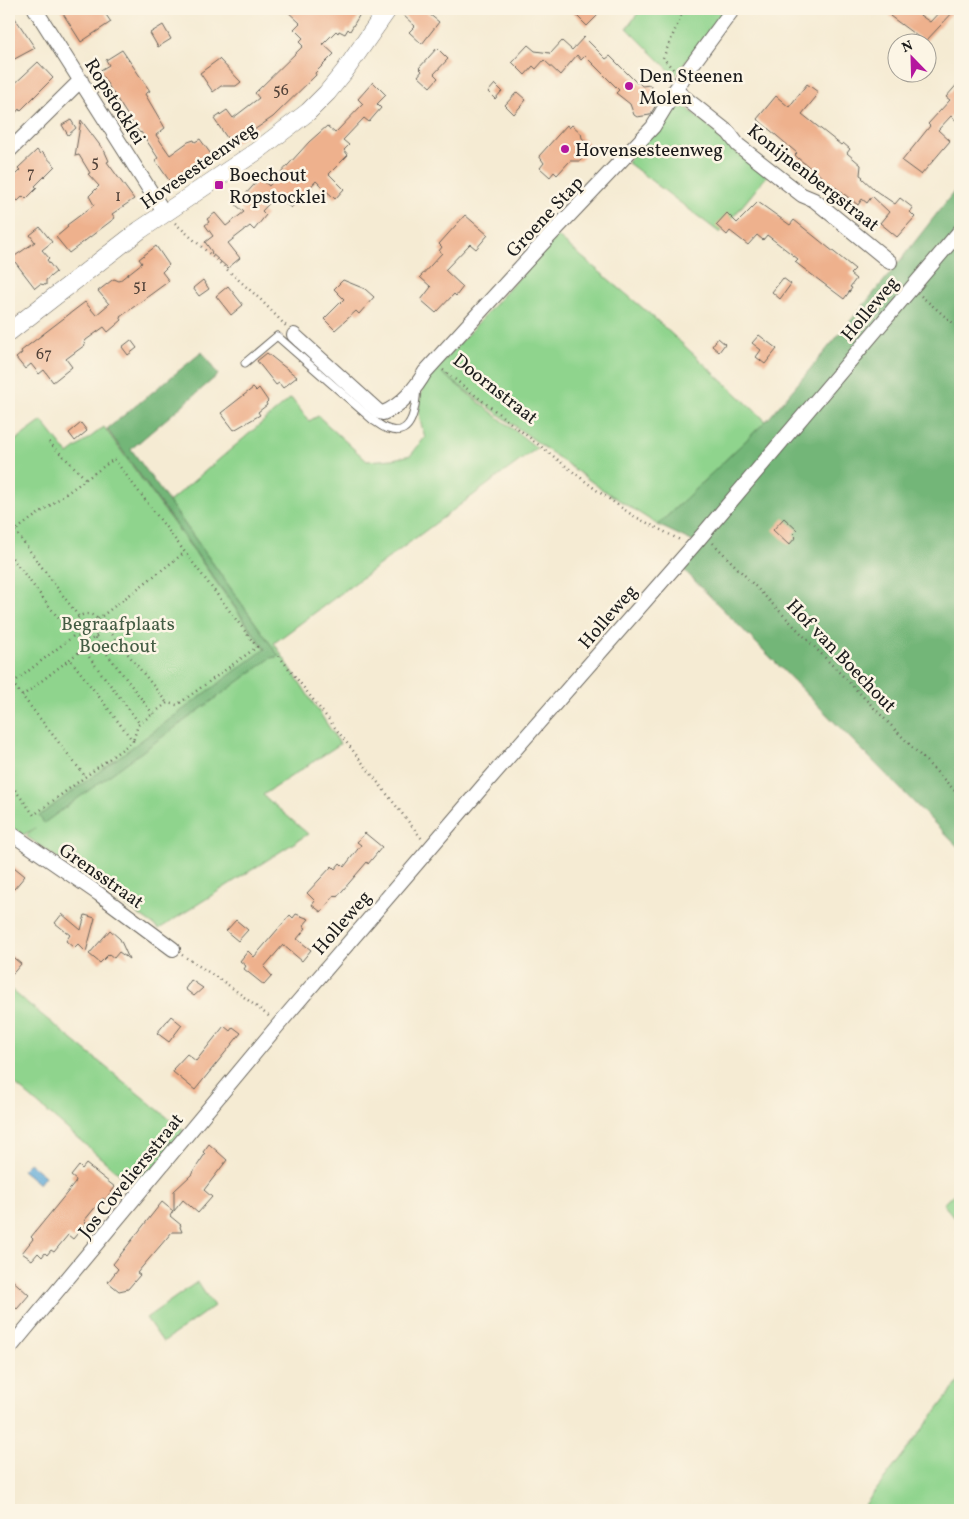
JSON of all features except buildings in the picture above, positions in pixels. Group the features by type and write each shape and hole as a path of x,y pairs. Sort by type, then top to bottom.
{"street":[{"name":"Ropstocklei","path":"35,9 166,214"},
{"name":"Hovesesteenweg","path":"9,332 140,230 270,141 308,112 344,72 388,9"},
{"path":"678,85 734,9"},
{"path":"9,151 81,80"},
{"name":"Konijnenbergstraat","path":"678,85 730,133 738,145 802,195 814,200 890,262"},
{"name":"Groene Stap","path":"434,363 541,245 653,127 678,85"},
{"name":"Holleweg","path":"279,1024 692,546 960,231"},
{"name":"Doornstraat","path":"294,335 378,412 383,413 391,409 417,386 425,372 434,363"},
{"name":"Grensstraat","path":"9,832 99,894 173,949"},
{"name":"Jos Coveliersstraat","path":"9,1349 279,1024"}],"lane":[{"path":"245,363 277,336 388,430 405,428 410,422 413,416 417,386"}],"path":[{"path":"678,85 663,58 684,9"},
{"path":"166,214 260,299 294,335"},
{"path":"911,288 960,329"},
{"name":"Doornstraat","path":"434,363 599,492 632,515 692,546"},
{"path":"49,442 86,479"},
{"path":"9,535 114,458 257,647 176,705 167,703 108,629 100,627"},
{"path":"15,531 79,617"},
{"name":"Hof van Boechout","path":"703,533 960,796"},
{"path":"98,619 185,553"},
{"path":"9,554 66,628 74,629"},
{"path":"90,614 98,619 99,634 95,638 85,640 76,634 74,629 75,623 79,617 90,614"},
{"path":"9,686 76,634"},
{"path":"95,638 153,714"},
{"path":"22,696 83,649 85,640"},
{"path":"83,649 140,724"},
{"path":"279,656 430,848"},
{"path":"70,659 133,741"},
{"path":"9,679 85,777"},
{"path":"9,782 34,815 133,741 140,724 167,703"},
{"path":"173,949 227,984 279,1024"}],"green space":[{"path":"641,9 725,9 675,76 627,28"},
{"path":"681,103 719,135 720,140 767,176 720,233 627,162 672,105"},
{"path":"960,184 960,849 682,568 700,545 658,525 769,418 888,276"},
{"name":"Begraafplaats Boechout","path":"557,236 651,315 766,421 658,525 600,488 442,373 537,448 274,643 340,744 263,795 308,834 159,929 26,836 36,828 23,835 9,825 9,445 42,421 68,454 104,427 271,658 279,656 169,502 291,398 309,421 318,416 367,461 393,459 411,455 425,437 419,409 420,397 425,381"},
{"path":"202,352 218,375 131,449 279,656 271,658 44,823 39,816 265,649 107,429"},
{"path":"9,988 184,1131 137,1189 9,1079"},
{"path":"960,1188 960,1224 943,1204"},
{"path":"197,1282 214,1306 163,1342 146,1318"},
{"path":"960,1380 960,1510 861,1510"}],"water":[{"path":"29,1163 45,1176 39,1184 22,1170"}],"place":[{"name":"Den Steenen Molen","path":"629,86"},
{"name":"Hovensesteenweg","path":"565,149"},
{"name":"Boechout Ropstocklei","path":"219,185"}]}
